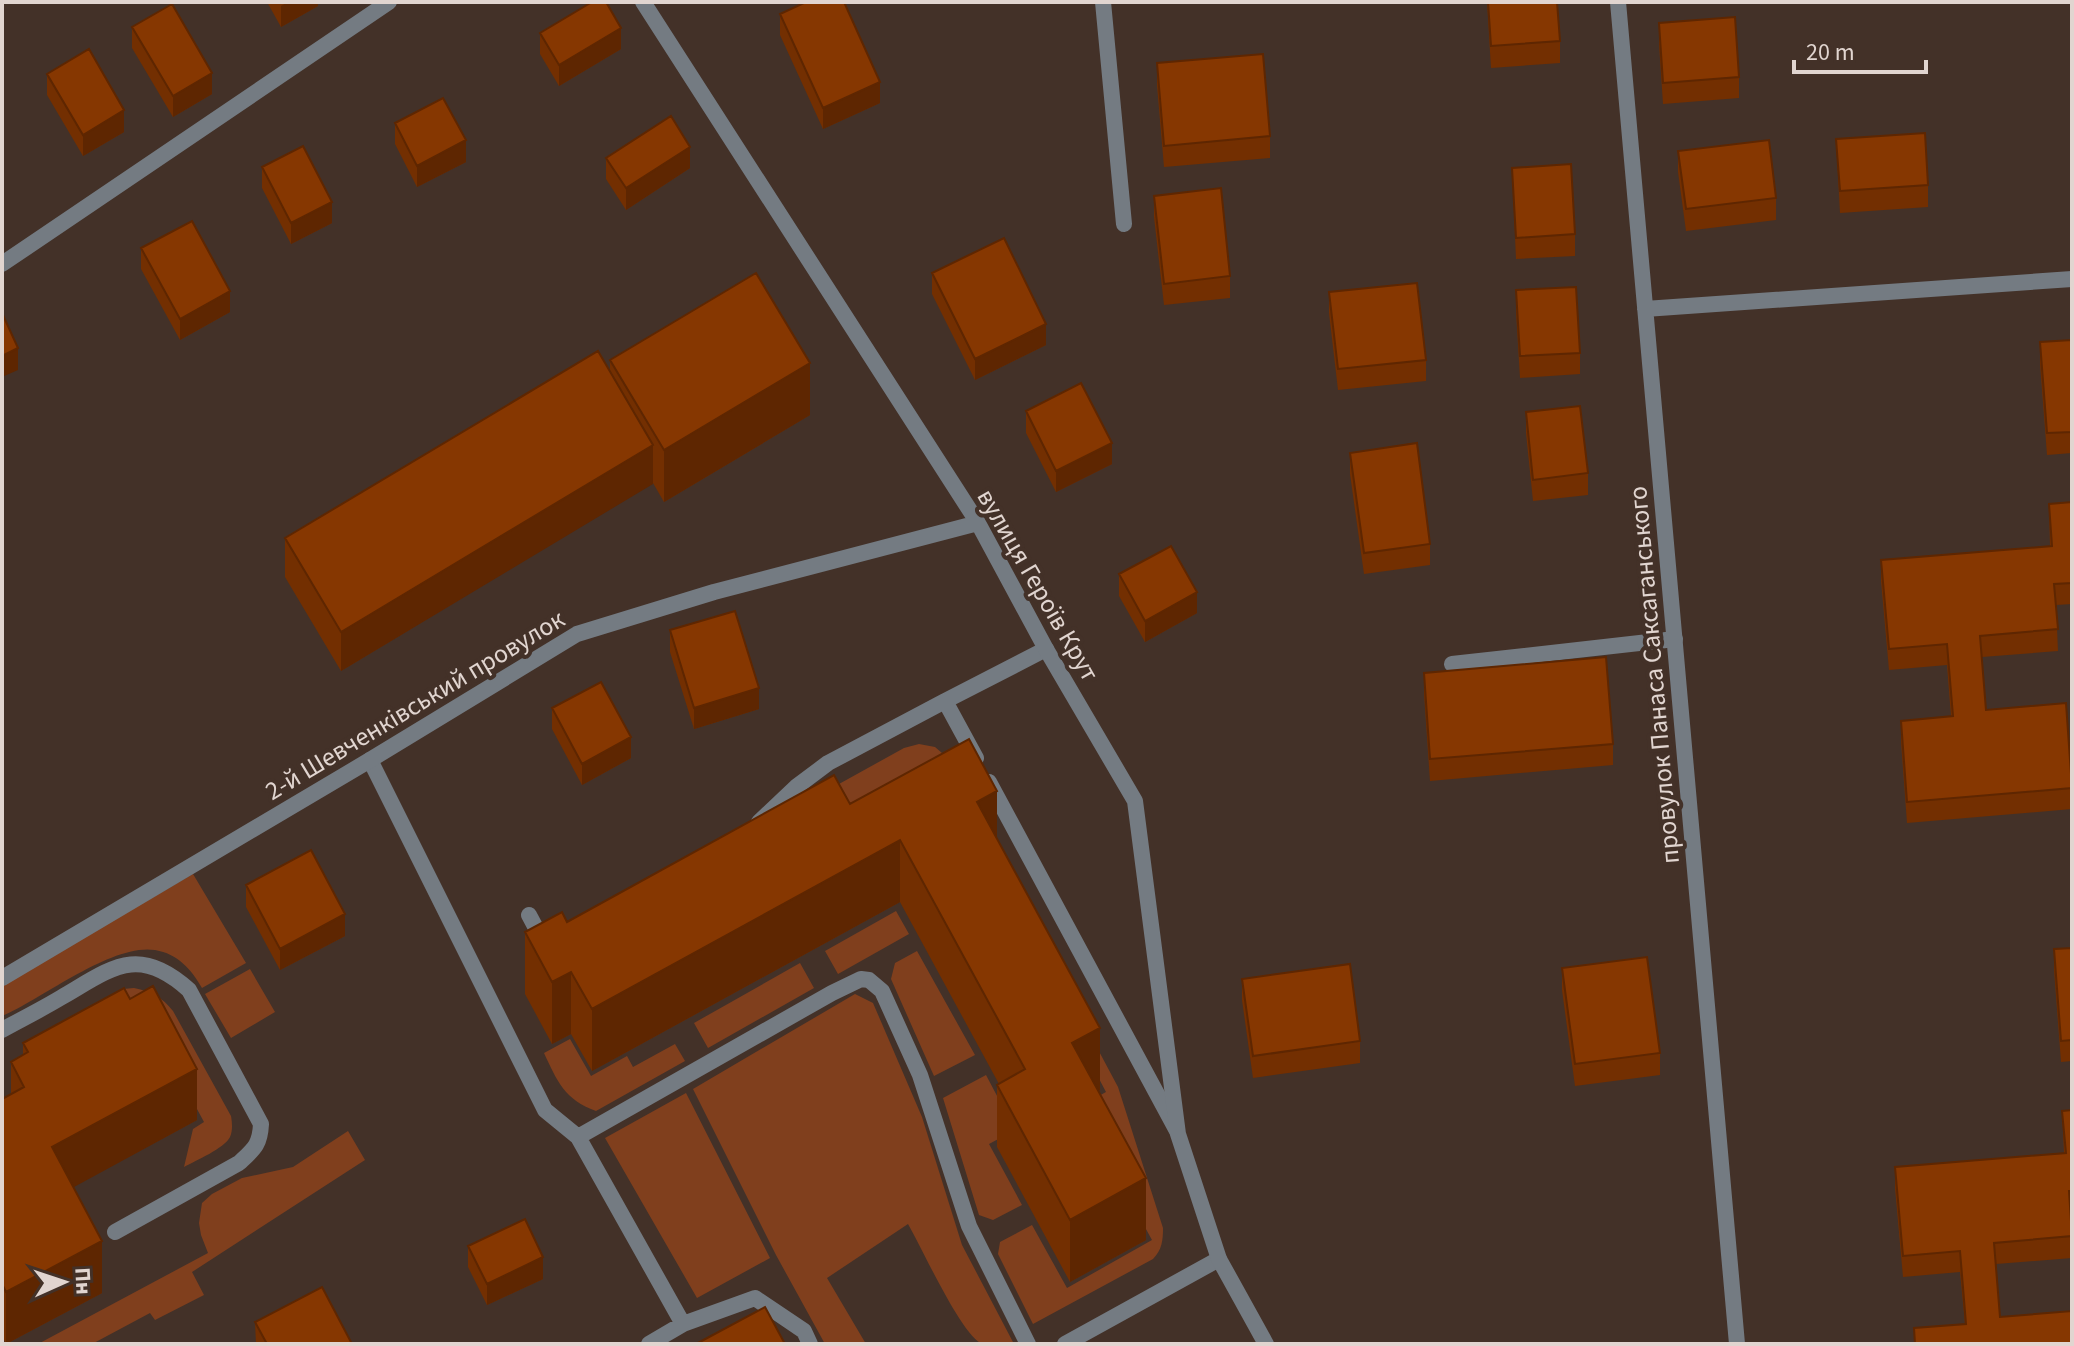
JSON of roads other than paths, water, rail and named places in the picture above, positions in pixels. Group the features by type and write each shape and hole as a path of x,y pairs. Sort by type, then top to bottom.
{"street":[{"path":"2,264 389,2"},
{"name":"вулиця Героїв Крут","path":"643,2 978,523 1046,649 1135,801 1178,1134 1219,1259 1266,1344"},
{"path":"1103,2 1124,224"},
{"name":"провулок Панаса Саксаганського","path":"1618,2 1737,1344"},
{"path":"1645,309 2072,279"},
{"name":"2-й Шевченківський провулок","path":"2,978 577,634 714,592 978,523"},
{"path":"1452,664 1675,639"},
{"path":"747,833 796,787 828,763 1046,649"},
{"path":"945,701 1178,1134"},
{"path":"370,760 545,1110 578,1137 683,1324"},
{"path":"529,915 545,945 558,939"},
{"path":"2,1030 119,966 152,966 172,975 189,990 261,1124 261,1138 239,1163 115,1232"},
{"path":"578,1137 832,993 861,979 869,980 882,991 920,1075 969,1226 1028,1344"},
{"path":"1065,1344 1219,1259"},
{"path":"649,1344 683,1324 755,1298 804,1331 810,1344"}]}
